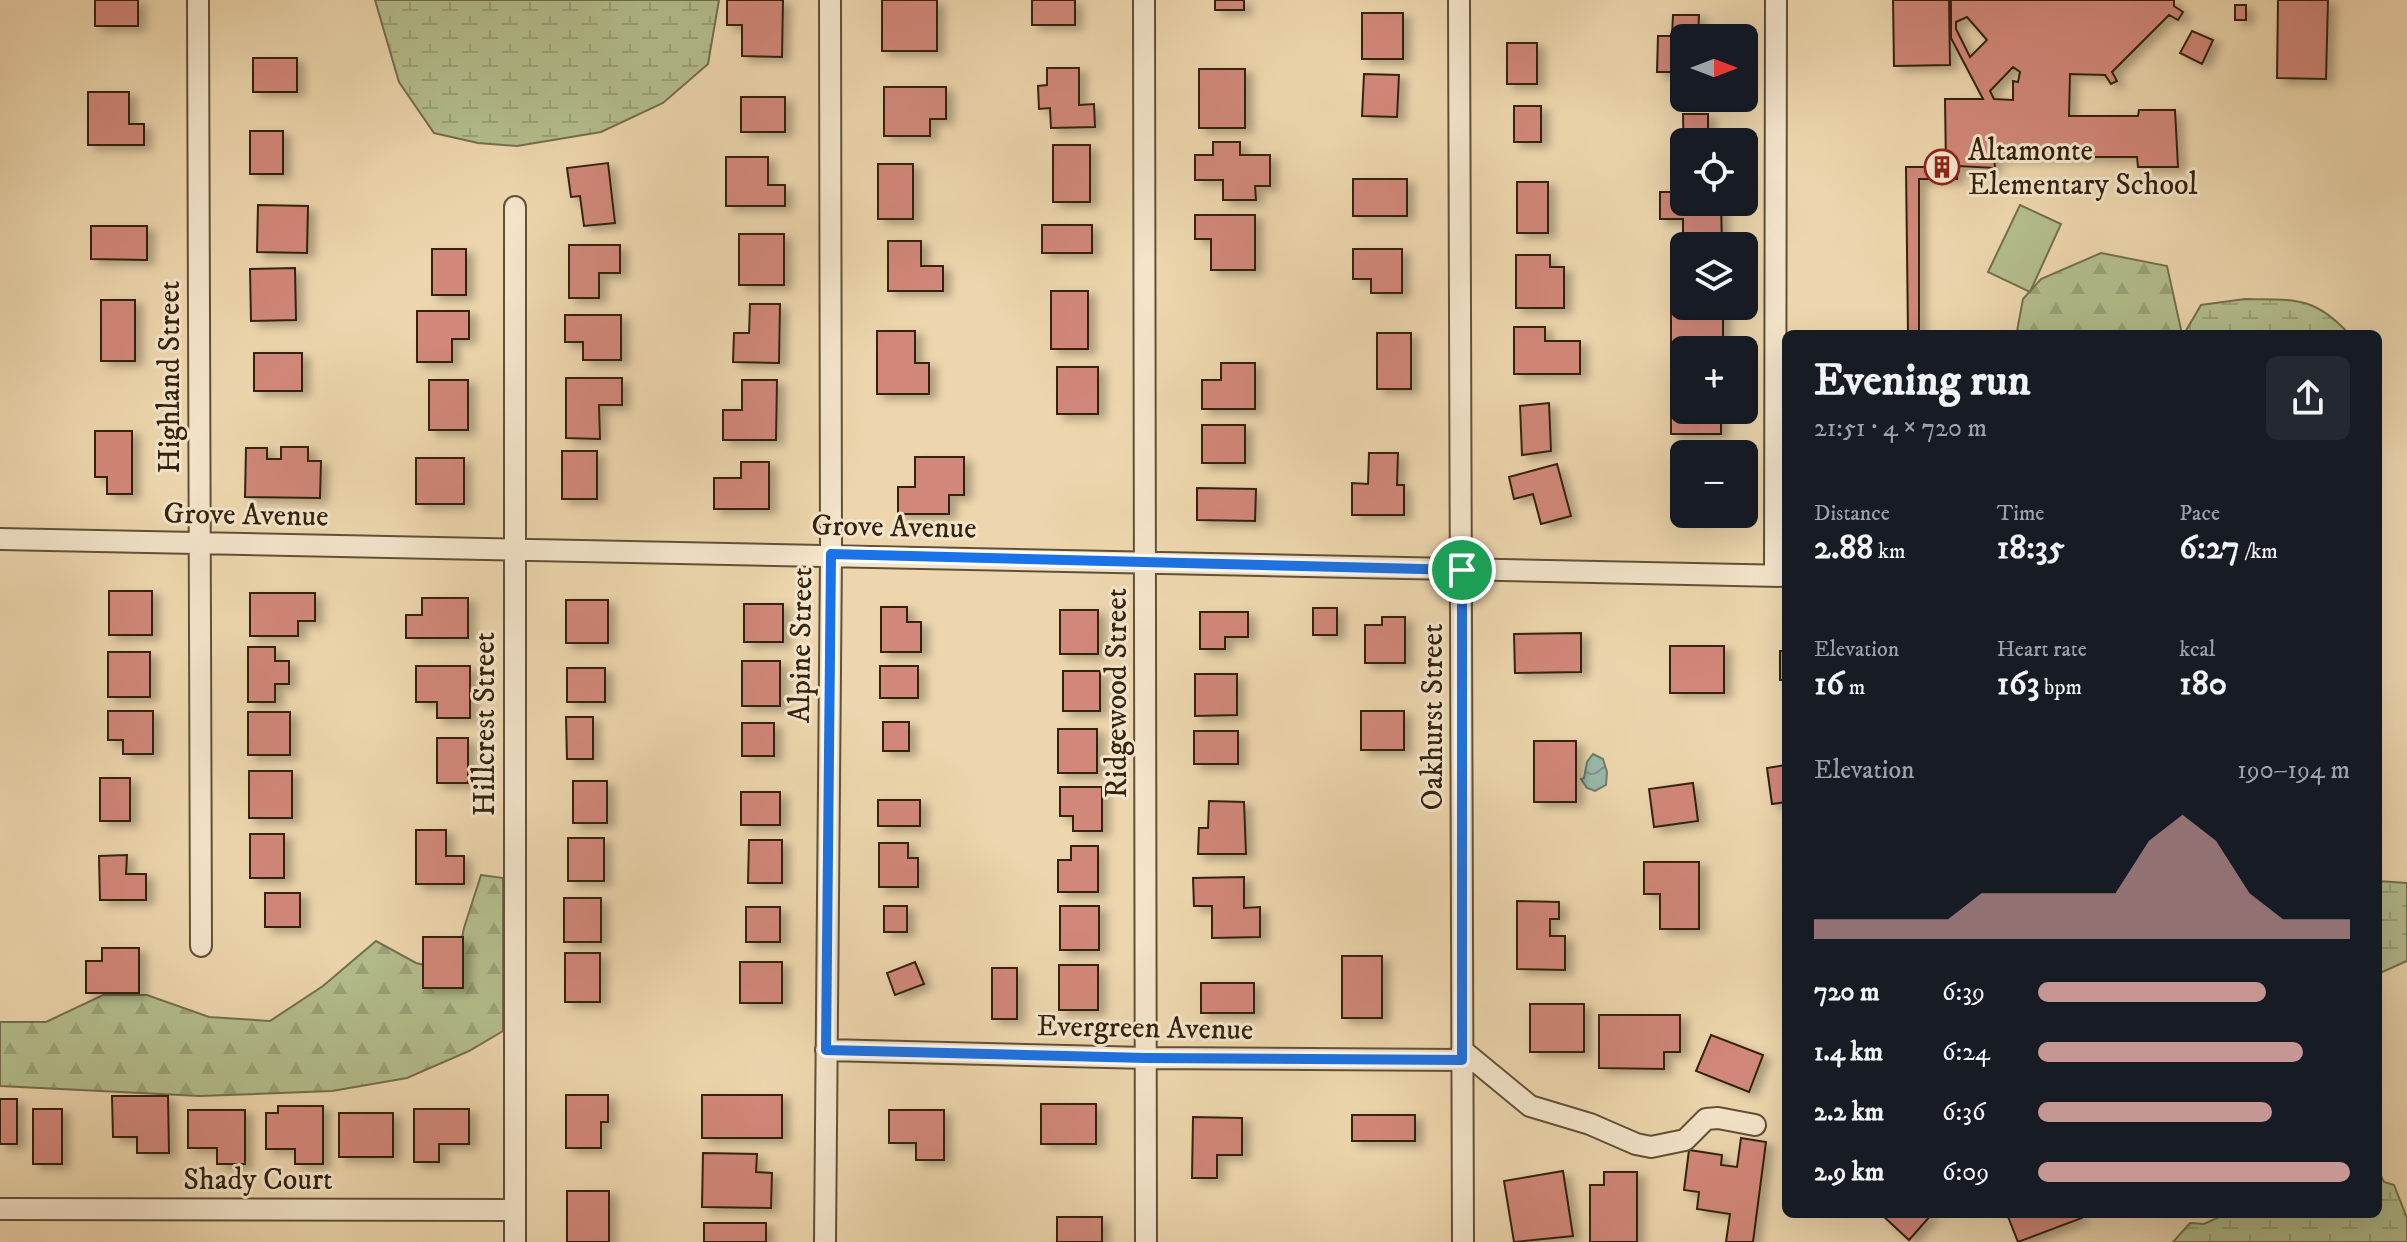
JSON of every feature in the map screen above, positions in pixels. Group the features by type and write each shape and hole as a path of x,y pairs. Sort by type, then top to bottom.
{"street":[{"name":"Highland Street","path":"198,0 201,946"},
{"name":"Alpine Street","path":"825,1242 831,554 830,0"},
{"name":"Ridgewood Street","path":"1144,0 1146,1242"},
{"name":"Oakhurst Street","path":"1459,0 1463,1242"},
{"path":"1776,0 1780,576"},
{"name":"Hillcrest Street","path":"515,207 515,1242"},
{"name":"Grove Avenue","path":"0,539 1780,576"},
{"name":"Evergreen Avenue","path":"826,1050 1146,1058 1462,1055"},
{"path":"1462,1055 1530,1106 1590,1124 1636,1144 1651,1147 1685,1140 1706,1119 1718,1118 1755,1125"},
{"name":"Shady Court","path":"0,1209 515,1210"}],"green space":[{"path":"375,0 719,0 708,64 663,103 601,132 517,146 478,143 434,133 399,82"},
{"path":"2020,205 2061,224 2030,292 1988,272"},
{"path":"2101,253 2167,266 2181,330 2017,330 2023,299 2041,279"},
{"path":"2245,299 2302,302 2324,312 2345,330 2186,330 2201,305"},
{"path":"481,875 503,878 503,1031 469,1051 407,1078 332,1091 200,1096 0,1086 0,1022 46,1022 103,995 147,995 209,1017 270,1021 323,986 376,941 416,963 455,972 464,928"},
{"path":"2382,881 2407,883 2407,961 2382,972"},
{"path":"2382,1178 2384,1182 2394,1185 2407,1218 2407,1242 2173,1242 2190,1223 2204,1224 2217,1218 2382,1218"}],"water":[{"path":"1593,754 1603,759 1607,772 1606,785 1595,791 1587,788 1581,779"}],"building":[{"path":"95,0 138,0 138,26 95,26"},
{"path":"727,0 783,0 782,57 742,56 742,25 727,25"},
{"path":"882,0 937,0 937,51 882,51"},
{"path":"1032,0 1075,0 1075,25 1032,25"},
{"path":"1215,0 1244,0 1244,10 1215,10"},
{"path":"1893,0 1949,0 1950,65 1894,66"},
{"name":"Altamonte Elementary School","path":"1951,0 2174,0 2174,6 2183,12 2178,20 2169,15 2112,72 2117,81 2111,84 2105,75 2070,74 2069,116 2138,116 2139,110 2175,110 2178,167 2138,167 2137,157 1994,157 1995,168 1958,166 1957,179 1919,179 1919,330 1908,330 1906,167 1946,167 1945,99 1983,99 1951,38","holes":["1967,17 1987,40 1970,57 1956,29 1956,22","2013,67 2020,72 2018,82 2013,81 2013,100 1994,99 1990,91"]},
{"path":"2278,0 2328,0 2326,79 2277,78"},
{"path":"2235,5 2246,5 2246,20 2235,20"},
{"path":"1362,13 1403,13 1403,59 1362,59"},
{"path":"1673,15 1699,15 1699,24 1673,24"},
{"path":"2192,31 2213,40 2202,64 2180,53"},
{"path":"1658,36 1670,36 1670,72 1657,72"},
{"path":"1507,43 1537,43 1537,84 1507,84"},
{"path":"253,58 297,58 297,92 253,92"},
{"path":"1047,68 1079,68 1079,105 1094,104 1095,127 1051,128 1050,108 1039,109 1038,86 1047,85"},
{"path":"1199,69 1245,69 1245,128 1199,128"},
{"path":"1364,74 1399,75 1397,117 1362,116"},
{"path":"884,87 946,87 946,119 930,119 930,136 884,136"},
{"path":"88,92 129,92 129,124 144,124 144,145 88,145"},
{"path":"741,97 785,97 785,132 741,132"},
{"path":"1514,106 1541,106 1541,142 1514,142"},
{"path":"1683,114 1708,114 1708,128 1683,128"},
{"path":"250,131 283,131 283,174 250,174"},
{"path":"1213,142 1240,142 1240,155 1270,155 1270,186 1255,186 1256,200 1223,200 1223,180 1195,180 1195,155 1213,155"},
{"path":"1053,145 1090,145 1090,202 1053,202"},
{"path":"726,157 768,157 768,185 785,185 785,206 726,206"},
{"path":"608,163 615,223 584,226 580,196 571,197 567,168"},
{"path":"878,164 913,164 913,219 878,219"},
{"path":"1353,179 1407,179 1407,216 1353,216"},
{"path":"1517,182 1548,182 1548,233 1517,233"},
{"path":"1660,192 1670,192 1670,216 1721,216 1722,232 1683,232 1683,219 1660,219"},
{"path":"258,205 308,206 307,253 257,252"},
{"path":"1195,215 1255,215 1255,270 1211,270 1211,239 1195,239"},
{"path":"1042,225 1092,225 1092,253 1042,253"},
{"path":"91,226 147,226 147,260 91,259"},
{"path":"739,234 784,234 784,285 739,285"},
{"path":"888,241 921,241 921,266 943,266 943,291 888,291"},
{"path":"569,245 620,245 620,273 599,273 599,298 569,298"},
{"path":"432,249 466,249 466,295 432,295"},
{"path":"1353,249 1402,249 1402,293 1371,293 1371,279 1353,279"},
{"path":"1516,255 1550,255 1550,267 1564,267 1564,308 1516,308"},
{"path":"295,268 296,320 251,321 250,269"},
{"path":"1051,291 1088,291 1088,349 1051,349"},
{"path":"101,300 135,300 135,361 101,361"},
{"path":"750,304 780,304 779,363 733,362 734,333 749,333"},
{"path":"417,311 469,311 469,339 452,339 452,362 417,362"},
{"path":"565,315 621,315 621,360 583,360 583,342 565,342"},
{"path":"1671,320 1723,320 1723,336 1671,336"},
{"path":"1514,327 1545,327 1545,341 1580,341 1580,374 1514,374"},
{"path":"877,331 915,331 915,363 929,363 929,394 877,394"},
{"path":"1377,333 1411,333 1411,389 1377,389"},
{"path":"254,353 302,353 302,391 254,391"},
{"path":"1221,363 1255,363 1255,409 1202,409 1202,380 1221,380"},
{"path":"1057,367 1098,367 1098,414 1057,414"},
{"path":"566,378 622,378 622,405 599,405 600,439 566,438"},
{"path":"429,380 468,380 468,430 429,430"},
{"path":"742,380 777,380 776,440 723,440 723,410 742,410"},
{"path":"1549,403 1551,451 1522,455 1520,406"},
{"path":"1671,424 1721,424 1721,434 1671,434"},
{"path":"1202,425 1245,425 1245,463 1202,463"},
{"path":"95,431 132,431 132,494 107,494 107,477 95,477"},
{"path":"281,447 308,447 308,461 321,461 320,498 245,497 246,448 267,448 267,459 281,459"},
{"path":"562,451 597,451 597,499 562,499"},
{"path":"1369,453 1398,453 1397,485 1404,485 1404,515 1352,515 1352,483 1368,484"},
{"path":"915,457 964,457 964,495 949,495 949,514 898,514 898,487 915,487"},
{"path":"416,458 464,458 464,504 416,504"},
{"path":"741,462 769,462 769,509 714,509 714,478 741,478"},
{"path":"1557,464 1571,516 1541,524 1533,494 1514,499 1509,477"},
{"path":"1197,488 1256,489 1255,521 1197,520"},
{"path":"109,591 152,591 152,635 109,635"},
{"path":"250,593 315,593 315,621 298,621 298,636 250,636"},
{"path":"422,598 468,598 468,638 406,638 406,615 422,615"},
{"path":"566,600 608,600 608,643 566,643"},
{"path":"744,604 783,604 783,642 744,642"},
{"path":"881,607 907,607 907,622 921,622 921,652 881,652"},
{"path":"1313,608 1337,608 1337,635 1313,635"},
{"path":"1060,610 1098,610 1098,654 1060,654"},
{"path":"1200,612 1248,612 1248,637 1225,637 1225,649 1200,649"},
{"path":"1382,617 1405,617 1405,663 1365,663 1365,625 1382,625"},
{"path":"1581,633 1581,672 1515,673 1514,634"},
{"path":"1670,646 1724,646 1724,693 1670,693"},
{"path":"248,647 275,647 275,661 289,661 289,684 275,684 275,702 248,702"},
{"path":"1780,651 1782,651 1782,680"},
{"path":"108,652 150,652 150,697 108,697"},
{"path":"742,661 780,661 780,706 742,706"},
{"path":"416,666 470,666 470,718 437,718 437,702 416,702"},
{"path":"880,666 918,666 918,698 880,698"},
{"path":"567,668 605,668 605,702 567,702"},
{"path":"1063,671 1100,671 1100,711 1063,711"},
{"path":"1195,674 1237,674 1237,715 1195,716"},
{"path":"108,711 153,711 153,754 123,754 123,740 108,740"},
{"path":"1361,711 1404,711 1404,750 1361,750"},
{"path":"248,712 290,712 290,755 248,755"},
{"path":"566,717 593,717 593,759 567,759"},
{"path":"883,722 909,722 909,751 883,751"},
{"path":"742,723 774,723 774,756 742,756"},
{"path":"1058,729 1097,729 1097,773 1058,773"},
{"path":"1194,731 1238,731 1238,764 1194,764"},
{"path":"437,738 468,738 468,783 437,783"},
{"path":"1534,741 1576,741 1576,802 1534,802"},
{"path":"1782,766 1782,803 1772,804 1767,768"},
{"path":"249,771 292,771 292,818 249,818"},
{"path":"100,778 130,778 130,821 100,821"},
{"path":"573,781 607,781 607,823 573,823"},
{"path":"1693,783 1698,821 1654,827 1649,789"},
{"path":"1060,787 1102,787 1102,831 1073,831 1073,816 1060,816"},
{"path":"741,792 780,792 780,825 741,825"},
{"path":"878,800 920,800 920,826 878,826"},
{"path":"1209,801 1244,802 1246,854 1198,854 1199,828 1208,828"},
{"path":"416,830 446,830 446,856 464,856 464,884 416,884"},
{"path":"250,834 284,834 284,878 250,878"},
{"path":"568,838 604,838 604,881 568,881"},
{"path":"749,840 782,840 782,883 748,883"},
{"path":"879,843 908,843 908,858 918,858 918,887 879,887"},
{"path":"1071,846 1098,846 1098,892 1058,892 1058,860 1071,860"},
{"path":"127,855 126,874 146,874 146,900 100,900 99,856"},
{"path":"1644,862 1699,862 1699,929 1660,929 1660,894 1644,894"},
{"path":"1244,877 1244,908 1260,907 1260,937 1212,938 1212,906 1194,906 1193,878"},
{"path":"265,893 300,893 300,927 265,927"},
{"path":"564,898 601,898 601,942 564,942"},
{"path":"1517,901 1559,902 1559,919 1550,919 1550,936 1565,936 1565,970 1517,969"},
{"path":"884,906 907,906 907,932 884,932"},
{"path":"1060,906 1099,906 1099,950 1060,950"},
{"path":"746,907 780,907 780,942 746,942"},
{"path":"423,937 463,937 463,988 423,988"},
{"path":"102,948 139,948 139,993 86,993 86,961 102,961"},
{"path":"565,953 600,953 600,1002 565,1002"},
{"path":"1342,956 1382,956 1382,1018 1342,1018"},
{"path":"740,962 782,962 782,1003 740,1003"},
{"path":"915,962 924,984 895,995 887,973"},
{"path":"1059,965 1098,965 1098,1010 1059,1010"},
{"path":"992,968 1017,968 1017,1019 992,1019"},
{"path":"1201,983 1254,983 1254,1013 1201,1013"},
{"path":"1530,1004 1584,1004 1584,1052 1530,1052"},
{"path":"1599,1015 1680,1015 1680,1052 1664,1052 1664,1069 1599,1068"},
{"path":"1711,1035 1763,1055 1749,1092 1696,1071"},
{"path":"566,1095 608,1095 608,1122 601,1122 601,1148 566,1148"},
{"path":"702,1095 782,1095 782,1138 702,1138"},
{"path":"112,1096 168,1096 169,1153 137,1153 137,1137 113,1137"},
{"path":"0,1099 17,1099 17,1144 0,1144"},
{"path":"1041,1104 1096,1104 1096,1144 1041,1144"},
{"path":"278,1106 323,1106 323,1164 295,1164 295,1149 266,1149 266,1113 278,1113"},
{"path":"33,1109 62,1109 62,1164 33,1164"},
{"path":"414,1109 469,1109 469,1144 439,1144 439,1162 414,1162"},
{"path":"188,1110 245,1110 245,1164 217,1164 217,1148 188,1148"},
{"path":"889,1110 944,1110 944,1160 916,1160 916,1143 889,1143"},
{"path":"339,1113 393,1113 393,1157 339,1157"},
{"path":"1352,1115 1415,1115 1415,1141 1352,1141"},
{"path":"1193,1117 1242,1118 1242,1155 1217,1155 1217,1178 1192,1178"},
{"path":"1741,1138 1766,1142 1753,1242 1726,1242 1730,1214 1697,1209 1699,1192 1684,1190 1689,1150 1722,1155 1721,1165 1737,1167"},
{"path":"703,1153 757,1154 756,1172 772,1173 771,1208 702,1207"},
{"path":"1563,1171 1573,1236 1514,1242 1504,1181"},
{"path":"1604,1172 1637,1172 1637,1242 1590,1242 1590,1185 1604,1185"},
{"path":"567,1191 609,1191 609,1242 567,1242"},
{"path":"1057,1217 1102,1217 1102,1242 1057,1242"},
{"path":"1885,1218 1928,1218 1909,1240"},
{"path":"2009,1218 2082,1218 2018,1242"},
{"path":"704,1223 766,1223 766,1242 704,1242"}],"place":[{"name":"Altamonte Elementary School","path":"1942,167"}],"route":[{"path":"831,554 1462,570 1462,1060 1146,1058 826,1050 831,554"}]}
